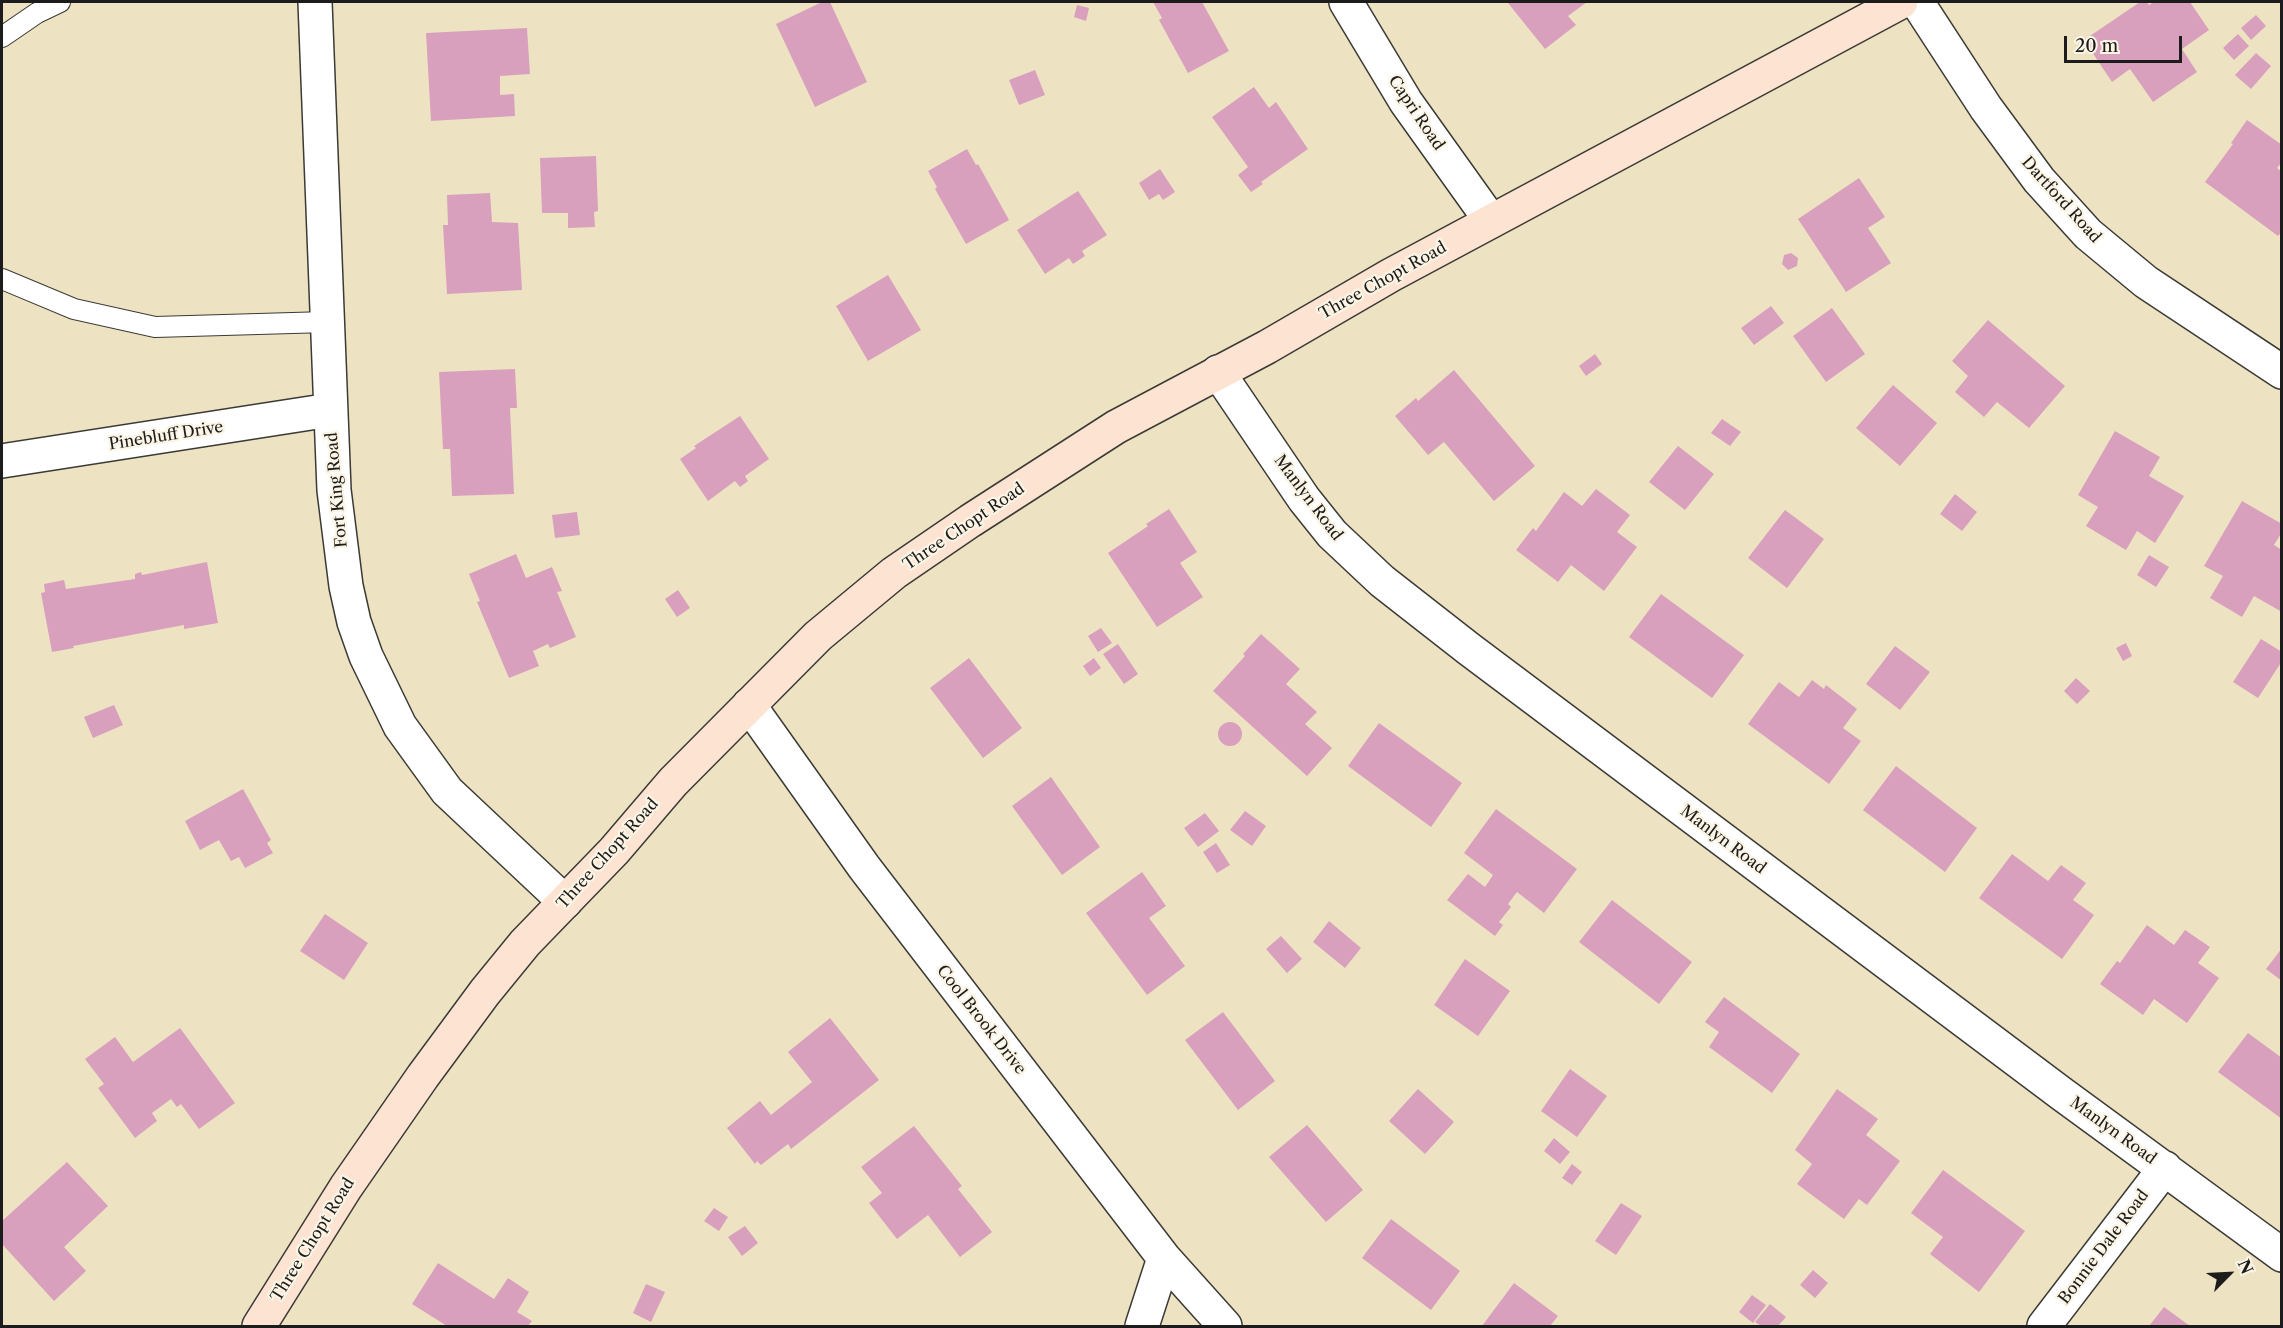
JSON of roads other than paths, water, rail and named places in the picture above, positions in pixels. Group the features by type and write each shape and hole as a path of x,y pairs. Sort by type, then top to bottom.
{"main road":[{"name":"Three Chopt Road","path":"259,1326 346,1187 423,1076 485,992 525,943 614,851 673,782 749,705 818,636 894,573 970,521 1116,428 1267,346 1390,275 1901,2"}],"street":[{"name":"Fort King Road","path":"315,2 334,490 346,585 354,622 366,656 400,726 447,791 565,902"},
{"name":"Capri Road","path":"1346,2 1406,102 1491,221"},
{"name":"Dartford Road","path":"1917,2 1986,108 2039,180 2088,234 2146,282 2282,372"},
{"name":"Manlyn Road","path":"1218,372 1304,499 1332,534 1382,581 1478,656 2024,1066 2282,1255"},
{"name":"Pinebluff Drive","path":"2,461 330,410"},
{"name":"Cool Brook Drive","path":"749,705 864,867 1164,1258 1225,1326"},
{"name":"Bonnie Dale Road","path":"2044,1326 2165,1168"},
{"path":"1142,1326 1164,1258"}],"lane":[{"path":"2,37 37,13 60,2"},
{"path":"2,279 74,309 155,327 327,322"}]}
